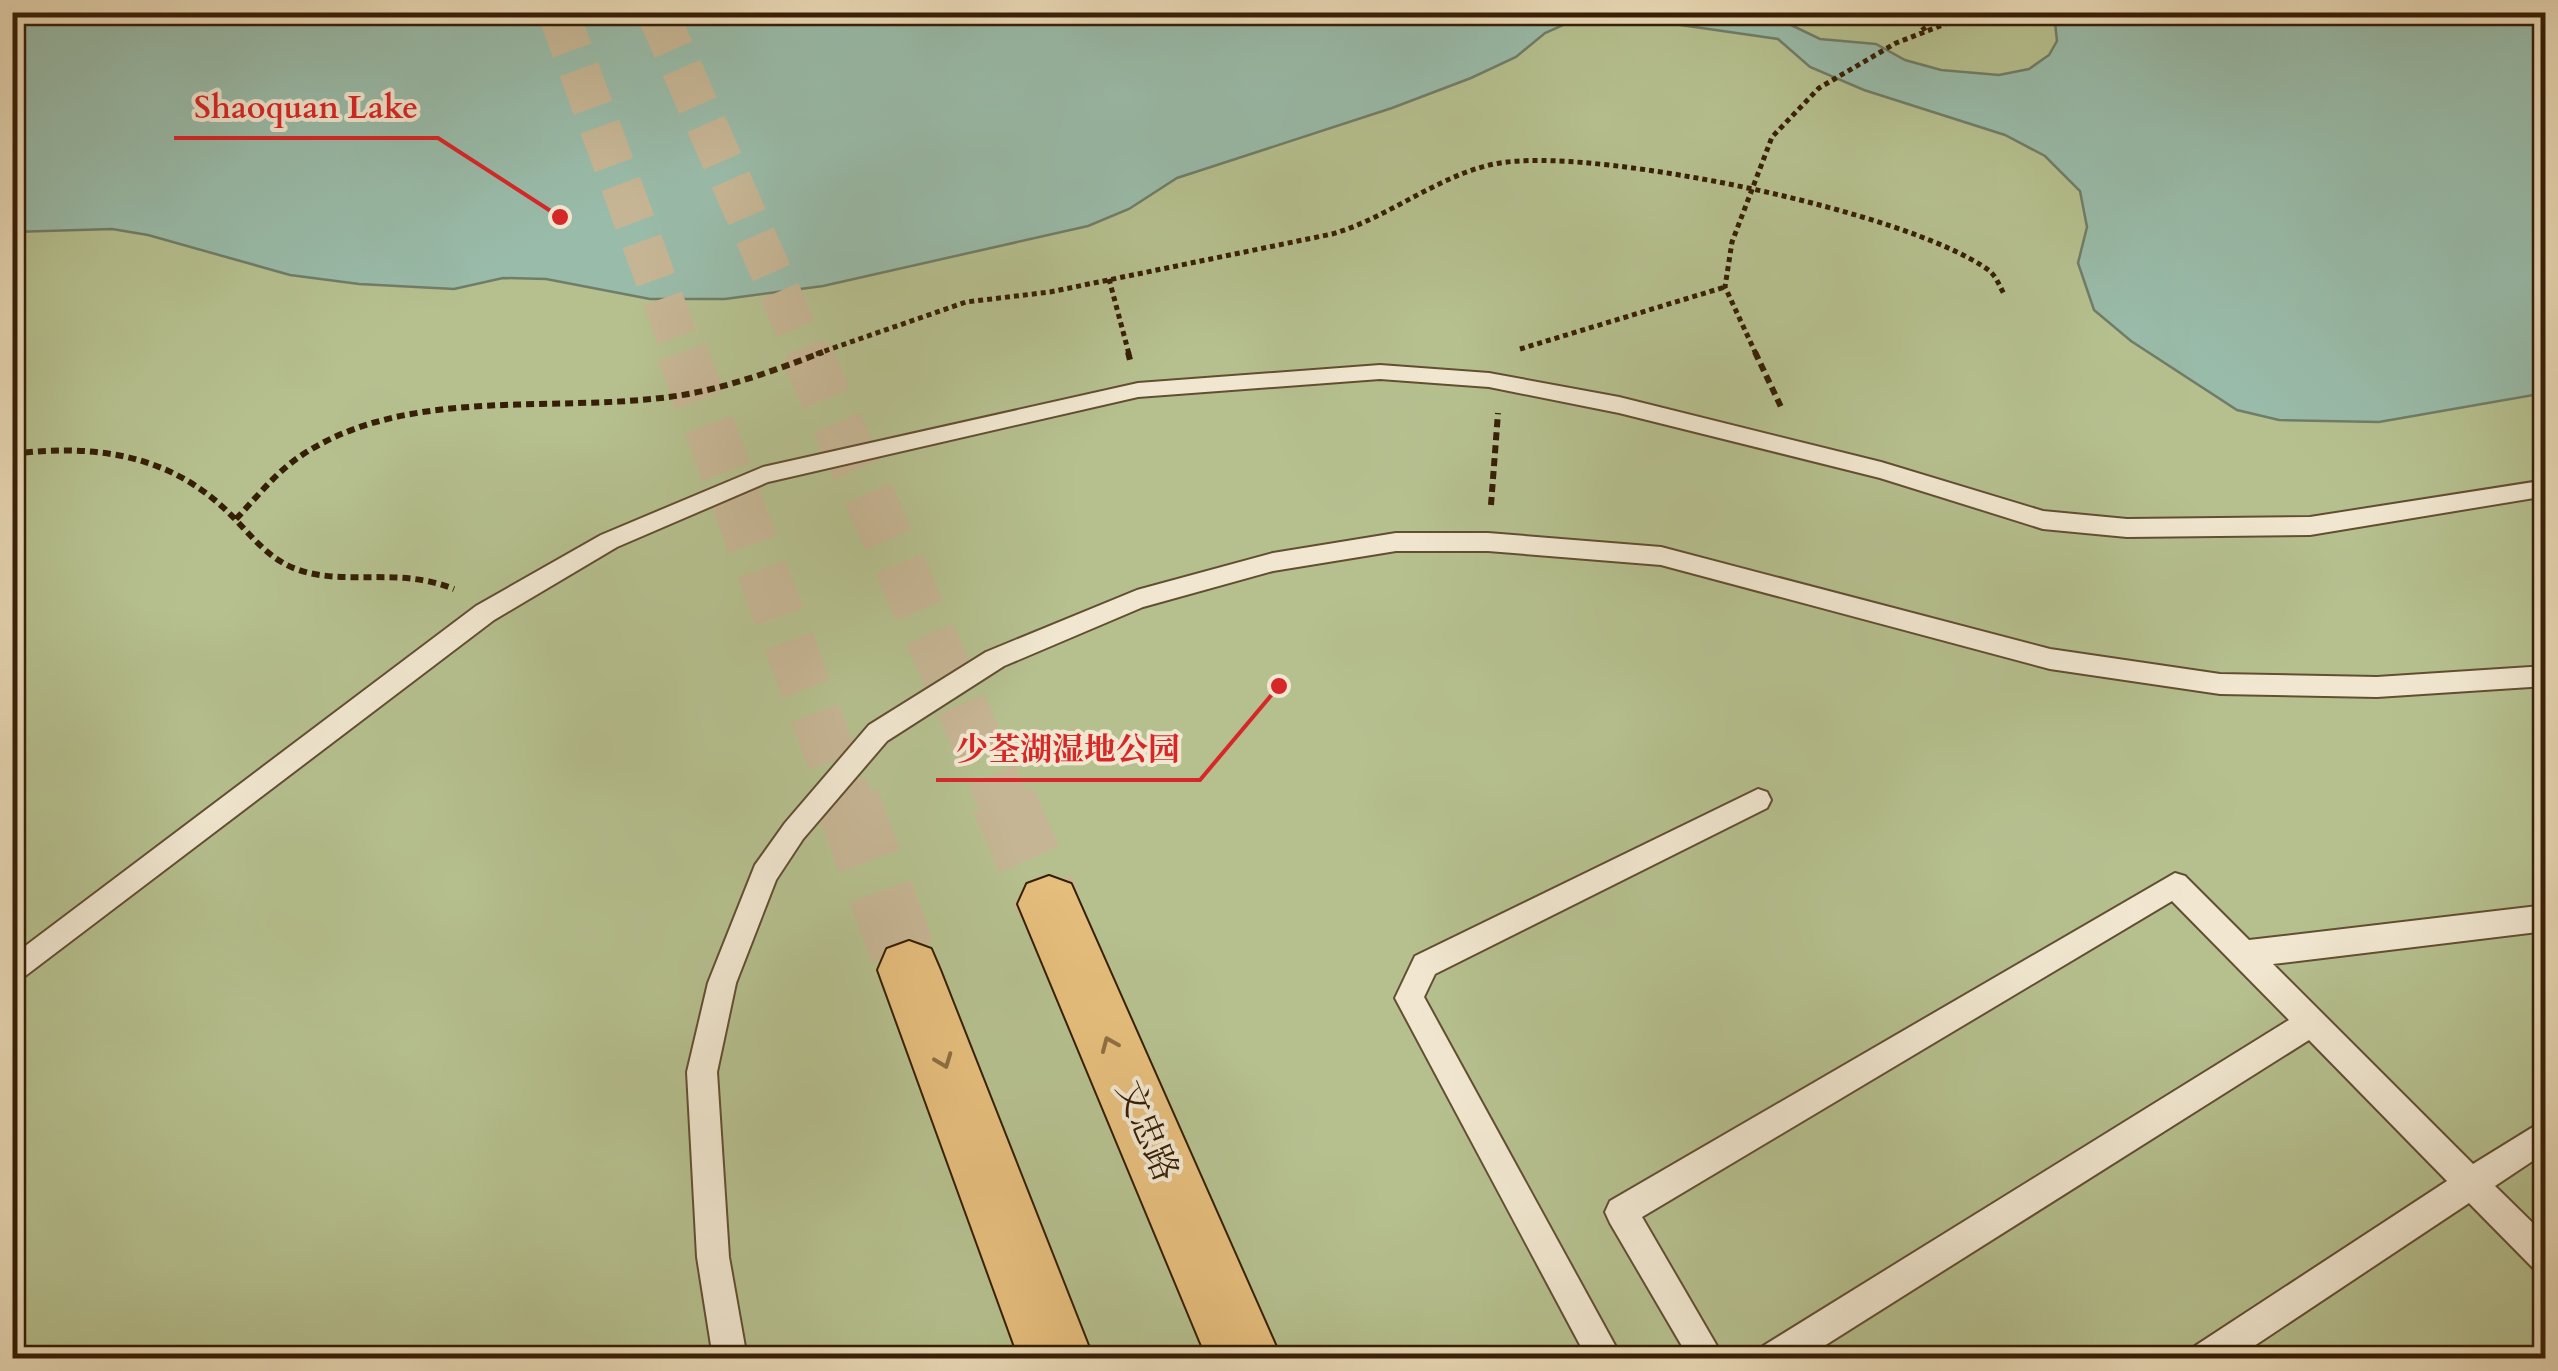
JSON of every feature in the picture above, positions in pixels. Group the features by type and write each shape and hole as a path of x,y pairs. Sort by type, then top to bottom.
{"highway":[{"name":"文忠路","path":"1049,904 1244,1358"},
{"path":"909,970 1053,1353"},
{"path":"1190,1233 1264,1358"}],"lane":[{"path":"12,973 498,606 609,541 764,475 1138,390 1380,372 1501,382 1619,405 1880,470 2042,520 2128,528 2310,526 2546,488"},
{"path":"730,1358 713,1258 702,1072 722,983 744,919 765,874 794,831 878,733 995,660 1137,599 1273,562 1396,542 1488,542 1662,556 2050,659 2220,684 2377,687 2546,676"},
{"path":"1605,1358 1408,998 1425,964 1758,800"},
{"path":"1707,1358 1621,1212 2175,885 2546,1259"},
{"path":"2244,954 2546,918"},
{"path":"1775,1358 2311,1022"},
{"path":"2207,1358 2546,1134"}],"path":[{"path":"1912,12 1926,32"},
{"path":"1802,451 1725,288 1732,242 1772,137 1819,88 1896,43 1976,12"},
{"path":"236,518 308,450 359,428 411,416 670,397 779,368 890,323 972,301 1028,296 1355,227 1457,176 1507,162 1562,162 1643,172 1793,200 1950,248 1994,274 2004,294"},
{"path":"1109,280 1138,390"},
{"path":"1433,376 1725,288"},
{"path":"1488,542 1501,382"},
{"path":"12,454 61,446 140,456 186,476 236,518 263,552 301,571 356,578 424,578 498,606"}],"shaded area":[{"path":"1764,12 1820,39 1876,44 1905,60 1941,70 1999,75 2029,69 2049,55 2057,41 2054,13 2545,13 2545,393 2379,422 2279,420 2237,410 2131,341 2094,310 2078,263 2087,227 2080,191 2045,156 2005,135 1864,90 1810,67 1778,39 1639,19 1572,21 1545,33 1516,57 1471,78 1177,178 1129,209 1088,226 823,286 725,299 650,299 546,279 503,278 454,289 359,284 290,275 148,235 112,229 13,232 13,13"},
{"path":"13,13 2545,13 2545,1358 13,1358"}],"tunnel":[{"path":"558,12 683,354"},
{"path":"657,12 807,354"},
{"path":"682,352 848,803"},
{"path":"806,352 1004,803"},
{"path":"847,800 909,970"},
{"path":"1003,800 1049,904"}],"place":[{"name":"Shaoquan Lake","path":"560,217"},
{"name":"少荃湖湿地公园","path":"1279,686"}]}
